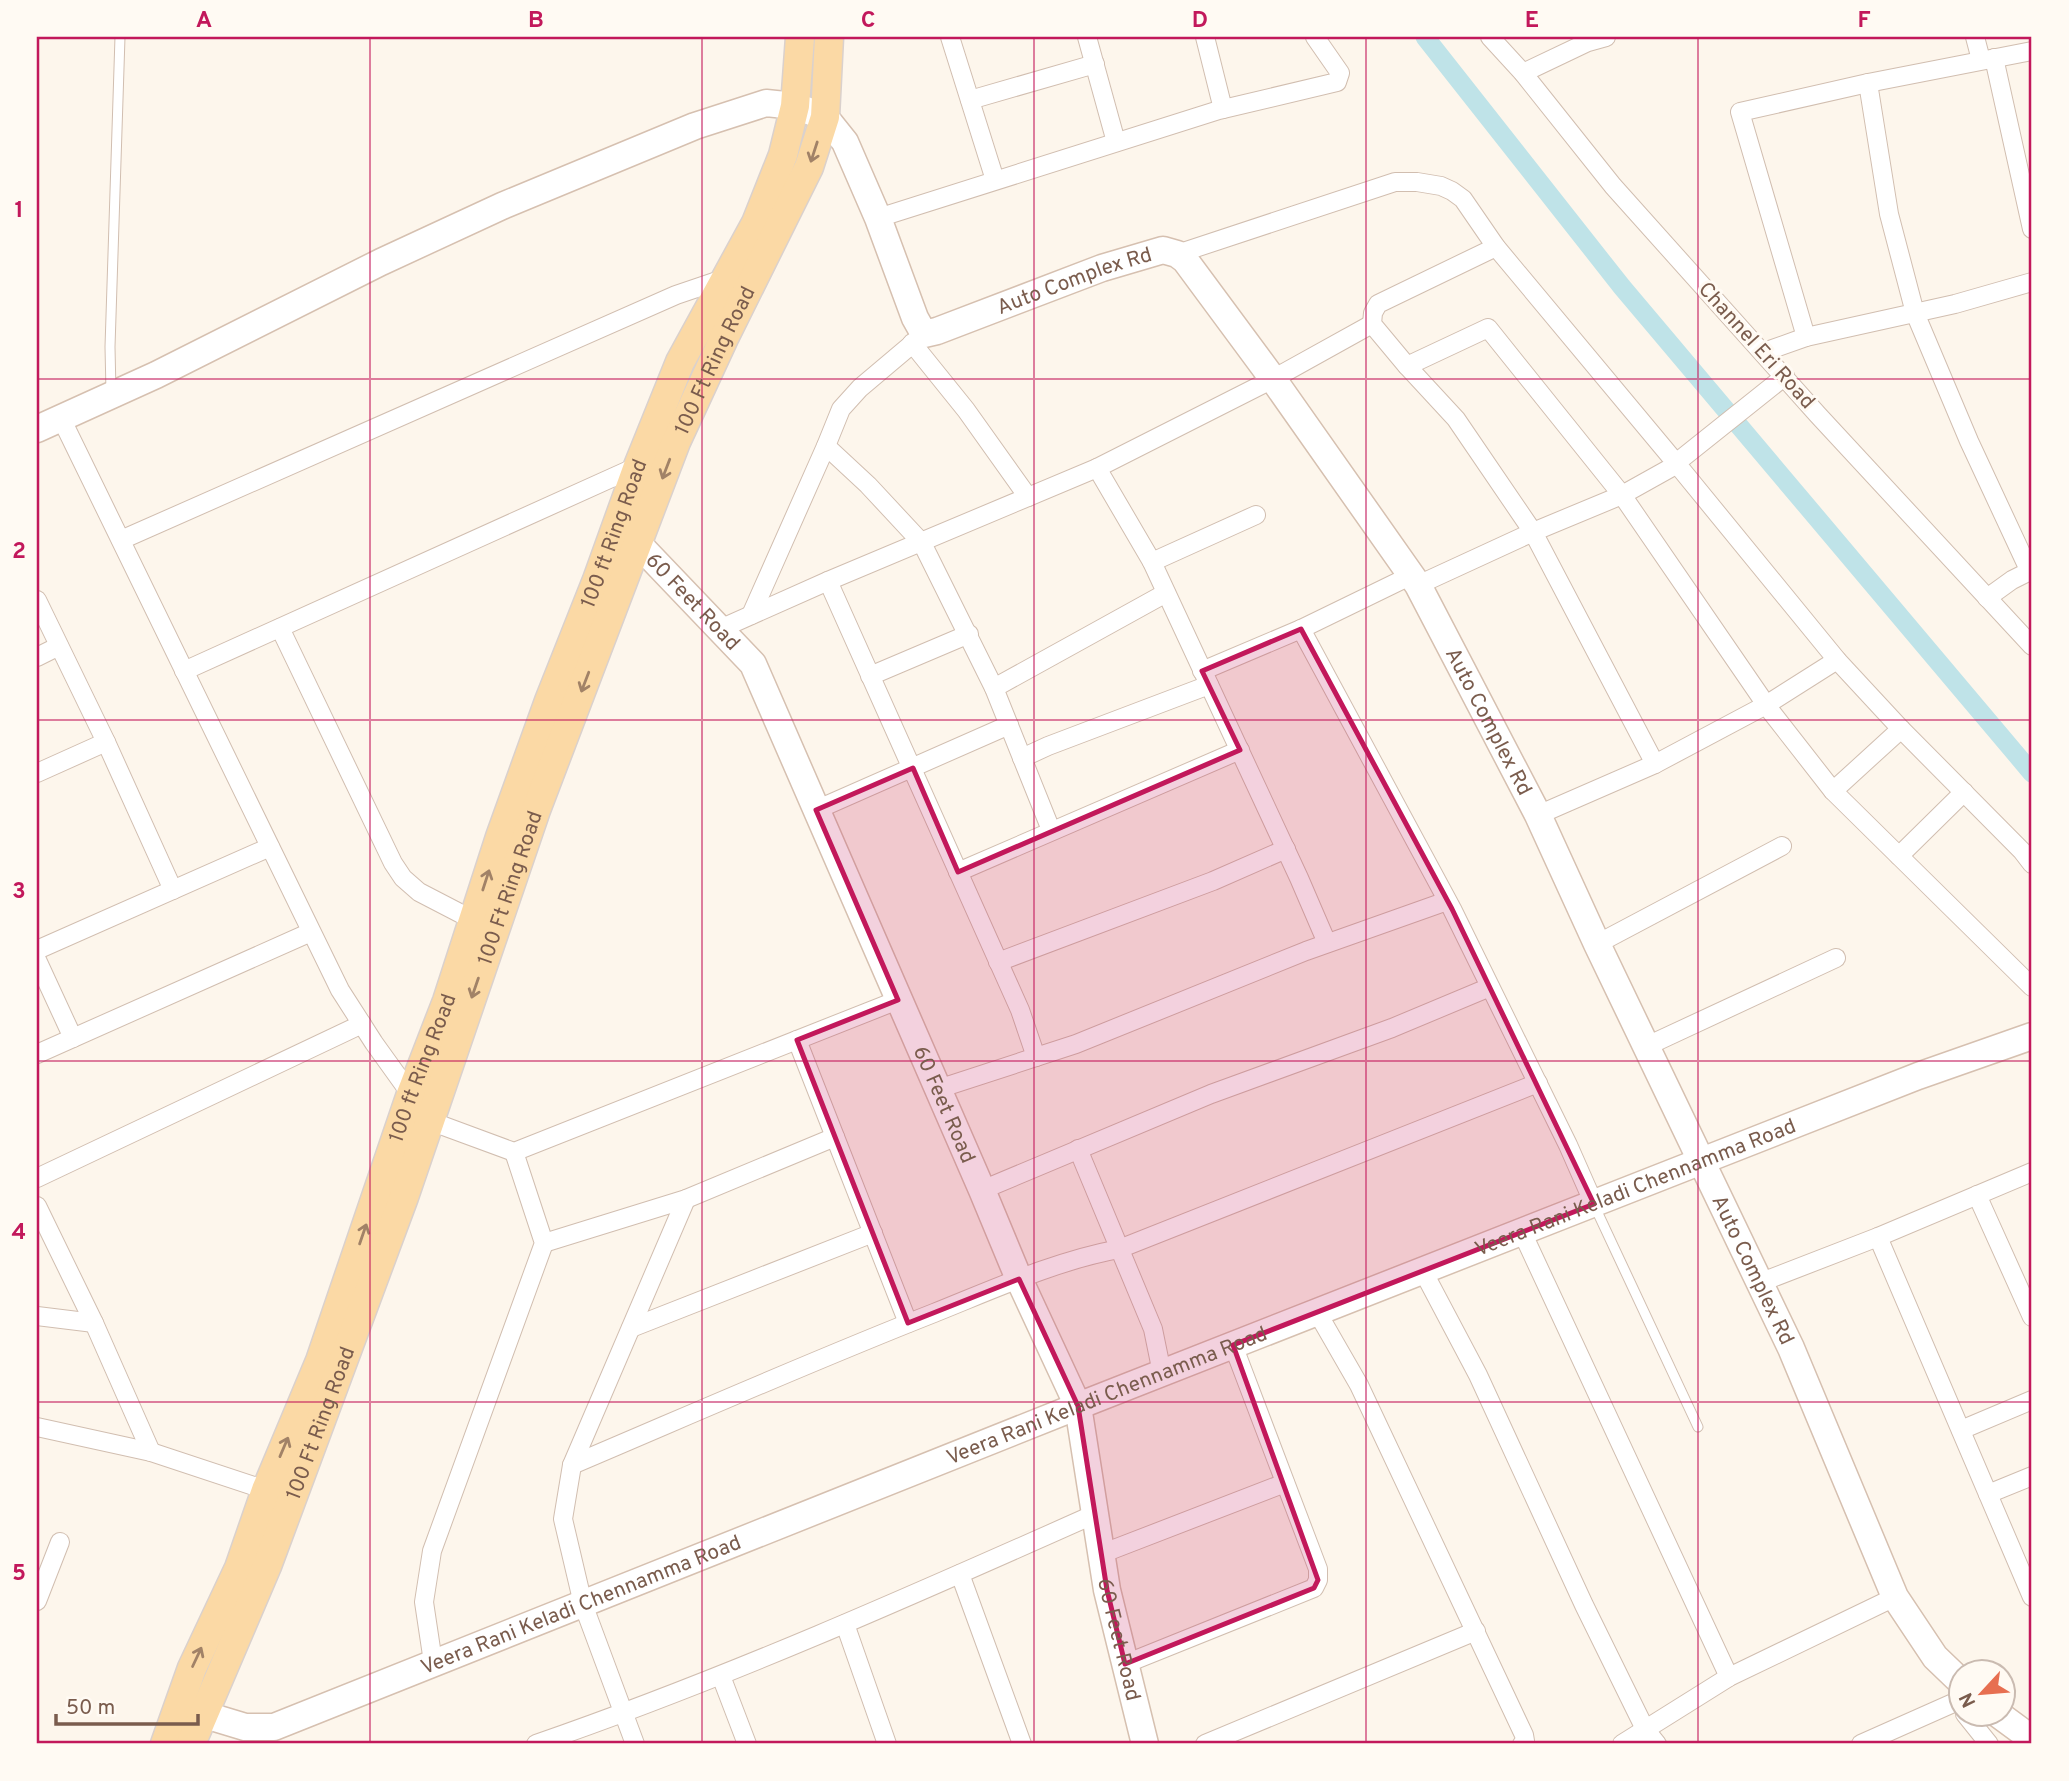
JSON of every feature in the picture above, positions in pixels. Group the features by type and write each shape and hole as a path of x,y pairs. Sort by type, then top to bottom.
{"main road":[{"name":"100 ft Ring Road","path":"165,1744 191,1709 192,1668 239,1568 266,1490 320,1361 411,1094 447,1001 500,837 638,466 680,362 756,223 783,155 795,106 800,37"},
{"name":"100 Ft Ring Road","path":"191,1744 191,1709 267,1566 404,1197 536,810 676,442 809,167 825,117 829,37"}],"street":[{"path":"950,37 995,180"},
{"path":"1087,37 1116,142"},
{"path":"1205,37 1223,109"},
{"path":"878,218 1223,109 1337,82 1340,73 1315,37"},
{"name":"Channel Eri Road","path":"1490,37 1523,73 1613,186 2032,646"},
{"path":"1523,73 1588,42 1606,37"},
{"path":"1975,37 1987,59 2032,229"},
{"path":"1806,337 1740,112 1868,83 2032,51"},
{"path":"970,100 1095,64"},
{"path":"1868,83 1889,214 1915,313 1969,441 2031,571 2012,580 1987,598"},
{"path":"37,429 502,206 695,126 765,103 795,106 825,117 845,142 878,218 915,318 918,339 1028,497"},
{"path":"1178,254 1395,182 1417,182 1441,186 1452,191 1463,199 1496,247 1837,660 2032,864"},
{"path":"1496,247 1378,304 1373,313 1372,324 1457,419 1533,532 1655,764"},
{"name":"Auto Complex Rd","path":"918,339 1102,268 1163,250 1178,254 1185,260 1415,580 1538,815 1791,1348 1895,1597 1946,1676"},
{"path":"121,540 663,300 726,278"},
{"path":"1764,352 1806,337 1955,304 2032,282"},
{"path":"719,629 1097,468 1273,379 1372,324"},
{"path":"1408,366 1488,328 1622,495 1766,705 1833,791 2032,987"},
{"path":"751,615 841,408 860,388 918,339"},
{"path":"1022,758 1206,678 1301,629 1622,495 1674,466 1785,376"},
{"path":"61,418 340,990 430,1121 514,1152 898,1000"},
{"path":"826,446 868,485 922,542 994,688 1052,830"},
{"path":"184,671 638,466"},
{"path":"1097,468 1152,562 1327,943"},
{"path":"1152,562 1256,515"},
{"name":"60 Feet Road","path":"617,522 753,664 982,1190 1018,1279 1078,1406 1107,1590 1145,1744"},
{"path":"828,581 1020,1010 1036,1057"},
{"path":"994,688 1166,593"},
{"path":"37,600 106,742 173,890"},
{"path":"280,628 393,863 419,892 473,920"},
{"path":"1301,629 1447,901 1569,1145 1594,1204"},
{"path":"870,676 969,634"},
{"path":"37,657 59,646"},
{"path":"1538,815 1655,764 1766,705 1837,660"},
{"path":"816,810 1009,726"},
{"path":"1833,791 1901,729"},
{"path":"37,774 106,742"},
{"path":"958,872 1240,750"},
{"path":"1899,856 1964,792"},
{"path":"1597,944 1782,846"},
{"path":"37,950 270,847"},
{"path":"998,962 1213,881 1286,849"},
{"path":"938,1089 1076,1044 1327,943 1447,901"},
{"path":"37,1054 312,932"},
{"path":"1647,1046 1836,958"},
{"path":"37,960 73,1038"},
{"path":"982,1190 1211,1094 1392,1028 1490,988"},
{"path":"37,1178 362,1024"},
{"name":"Veera Rani Keladi Chennamma Road","path":"191,1709 245,1727 274,1727 1078,1406 1918,1076 2032,1035"},
{"path":"797,1040 908,1323"},
{"path":"572,1465 1018,1279 1092,1254 1119,1249 1538,1083"},
{"path":"544,1244 686,1199 835,1137"},
{"path":"1078,1149 1153,1329 1162,1373"},
{"path":"433,1662 424,1602 432,1551 544,1244 514,1152"},
{"path":"1759,1283 1878,1237 2032,1172"},
{"path":"1977,1195 2025,1283 2032,1317"},
{"path":"635,1744 583,1604 563,1520 572,1465 686,1199"},
{"path":"37,1206 94,1323 151,1452"},
{"path":"1522,1232 1729,1677"},
{"path":"631,1328 873,1233"},
{"path":"1878,1237 2032,1597"},
{"path":"1423,1271 1478,1375 1584,1605 1645,1729 1657,1744"},
{"path":"1317,1312 1359,1385 1476,1631 1524,1735 1525,1741 1522,1744"},
{"path":"37,1316 94,1323"},
{"path":"1125,1664 1314,1588 1318,1580 1318,1569 1233,1345"},
{"path":"1961,1430 2032,1400"},
{"path":"37,1427 151,1452 266,1490"},
{"path":"1988,1494 2032,1476"},
{"path":"1101,1555 1285,1483"},
{"path":"536,1744 624,1714 721,1676 1095,1514"},
{"path":"37,1601 60,1542"},
{"path":"2014,1555 2032,1548"},
{"path":"960,1574 1022,1744"},
{"path":"1622,1744 1729,1677 1895,1597"},
{"path":"845,1624 887,1744"},
{"path":"1205,1744 1476,1631"},
{"path":"721,1676 747,1744"},
{"path":"1861,1744 1946,1707"},
{"path":"1979,1728 1989,1744"},
{"path":"2016,1728 2032,1740"}],"lane":[{"path":"111,395 110,347 120,37"},
{"path":"1594,1204 1698,1427"}],"highlighted area":[{"path":"1301,629 1452,909 1594,1204 1233,1345 1318,1580 1314,1588 1125,1664 1107,1590 1078,1406 1019,1279 908,1323 797,1040 898,1000 816,810 913,768 958,872 1240,750 1202,671"}],"waterway":[{"path":"1425,37 1622,287 2032,773"}]}
